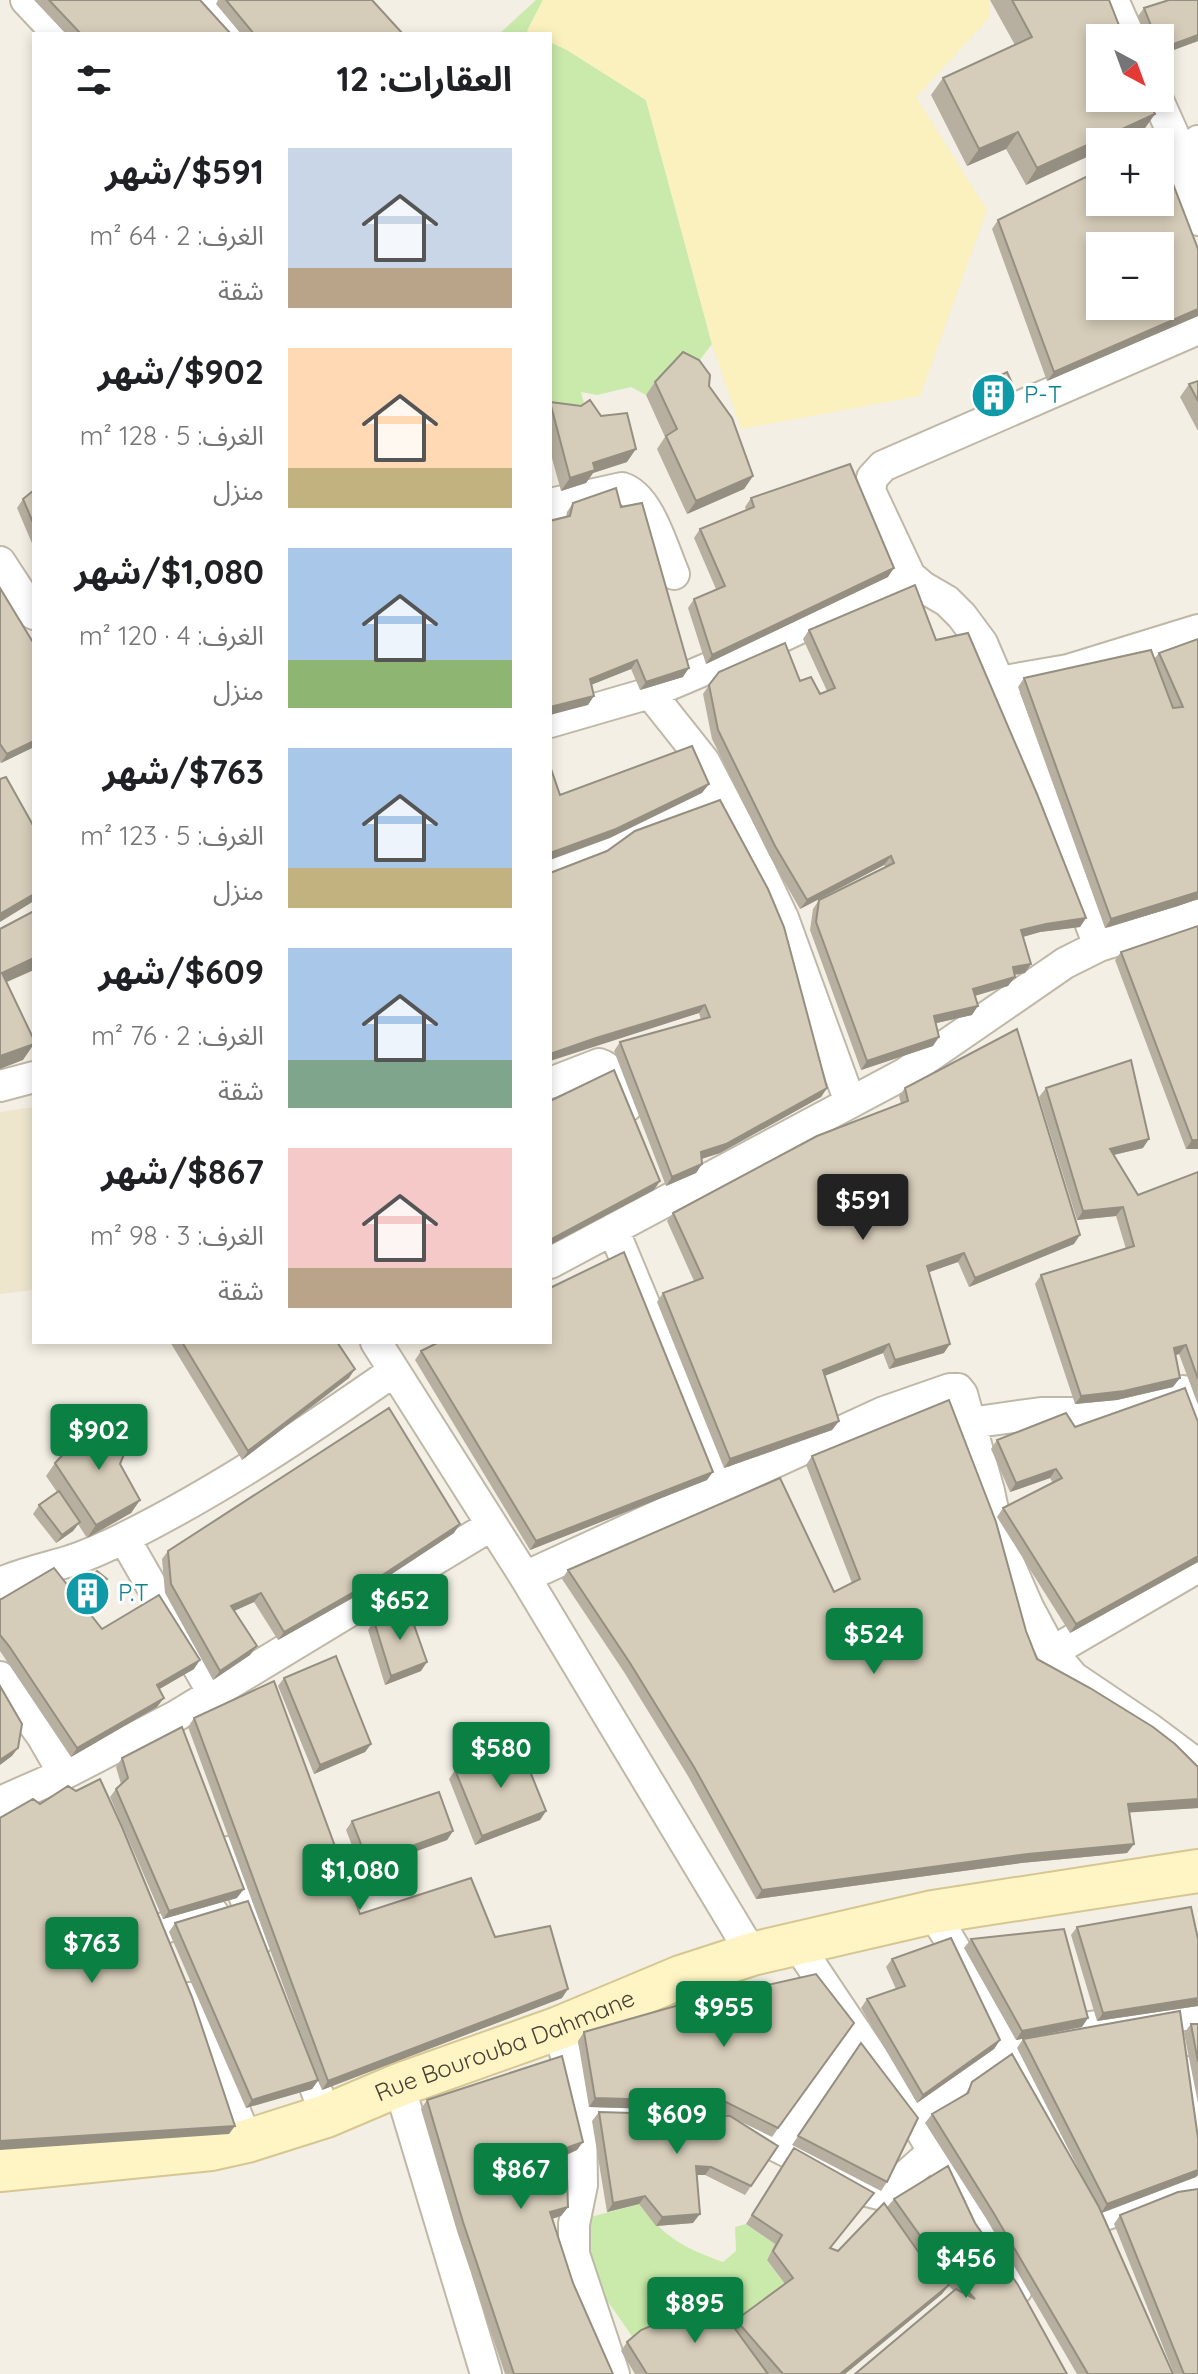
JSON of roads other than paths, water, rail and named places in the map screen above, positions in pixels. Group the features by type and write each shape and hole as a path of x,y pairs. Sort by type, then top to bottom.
{"street":[{"path":"26,0 56,32"},
{"path":"201,0 228,32"},
{"path":"1113,0 1124,24"},
{"path":"1166,112 1191,149 1186,187 1198,220"},
{"path":"1099,946 982,643 947,601 910,576 870,491 872,478 883,466 1198,329"},
{"path":"552,504 622,488 631,490 644,506 674,574"},
{"path":"0,562 32,611"},
{"path":"552,721 650,693 770,642 910,576"},
{"path":"999,682 1068,670 1198,630"},
{"path":"650,693 704,761 783,918 850,1102"},
{"path":"552,868 721,795"},
{"path":"552,1262 904,1074 1065,963 1099,946 1198,915"},
{"path":"552,1082 599,1064 607,1066 613,1073 636,1129"},
{"path":"0,1086 32,1078"},
{"path":"654,1173 666,1202"},
{"path":"613,1229 720,1486"},
{"path":"0,1583 73,1560 124,1538 296,1439 384,1350 752,1954"},
{"path":"525,1577 884,1412 958,1389 989,1491 1000,1543 1052,1652 1073,1677 1198,1765"},
{"path":"970,1423 1041,1413 1081,1413 1183,1391 1198,1417"},
{"path":"0,1802 77,1768 176,1716 492,1525"},
{"path":"124,1538 213,1693"},
{"path":"1052,1652 1198,1567"},
{"path":"0,1677 42,1736 102,1790"},
{"path":"176,1716 187,1744"},
{"path":"220,1830 271,1967"},
{"name":"Rue Bourouba Dahmane","path":"0,2170 211,2149 247,2141 326,2116 399,2085 559,2028 681,1977 752,1954 933,1912 1198,1871"},
{"path":"247,1902 165,1940 247,2141"},
{"path":"933,1912 1013,2047 1105,2229 1162,2194 1198,2187"},
{"path":"797,1944 914,2119 1034,2319"},
{"path":"914,2119 1013,2047 1090,2027 1187,2015 1198,2133"},
{"path":"293,2026 326,2116"},
{"path":"559,2028 581,2118 582,2185 574,2224 574,2254 614,2374"},
{"path":"778,2147 856,2032"},
{"path":"399,2085 486,2374"},
{"path":"581,2118 664,2116"},
{"path":"720,2119 867,2191 879,2194 892,2188 934,2151"}],"place":[{"name":"P-T","path":"993,395"},
{"name":"P.T","path":"87,1593"}]}
